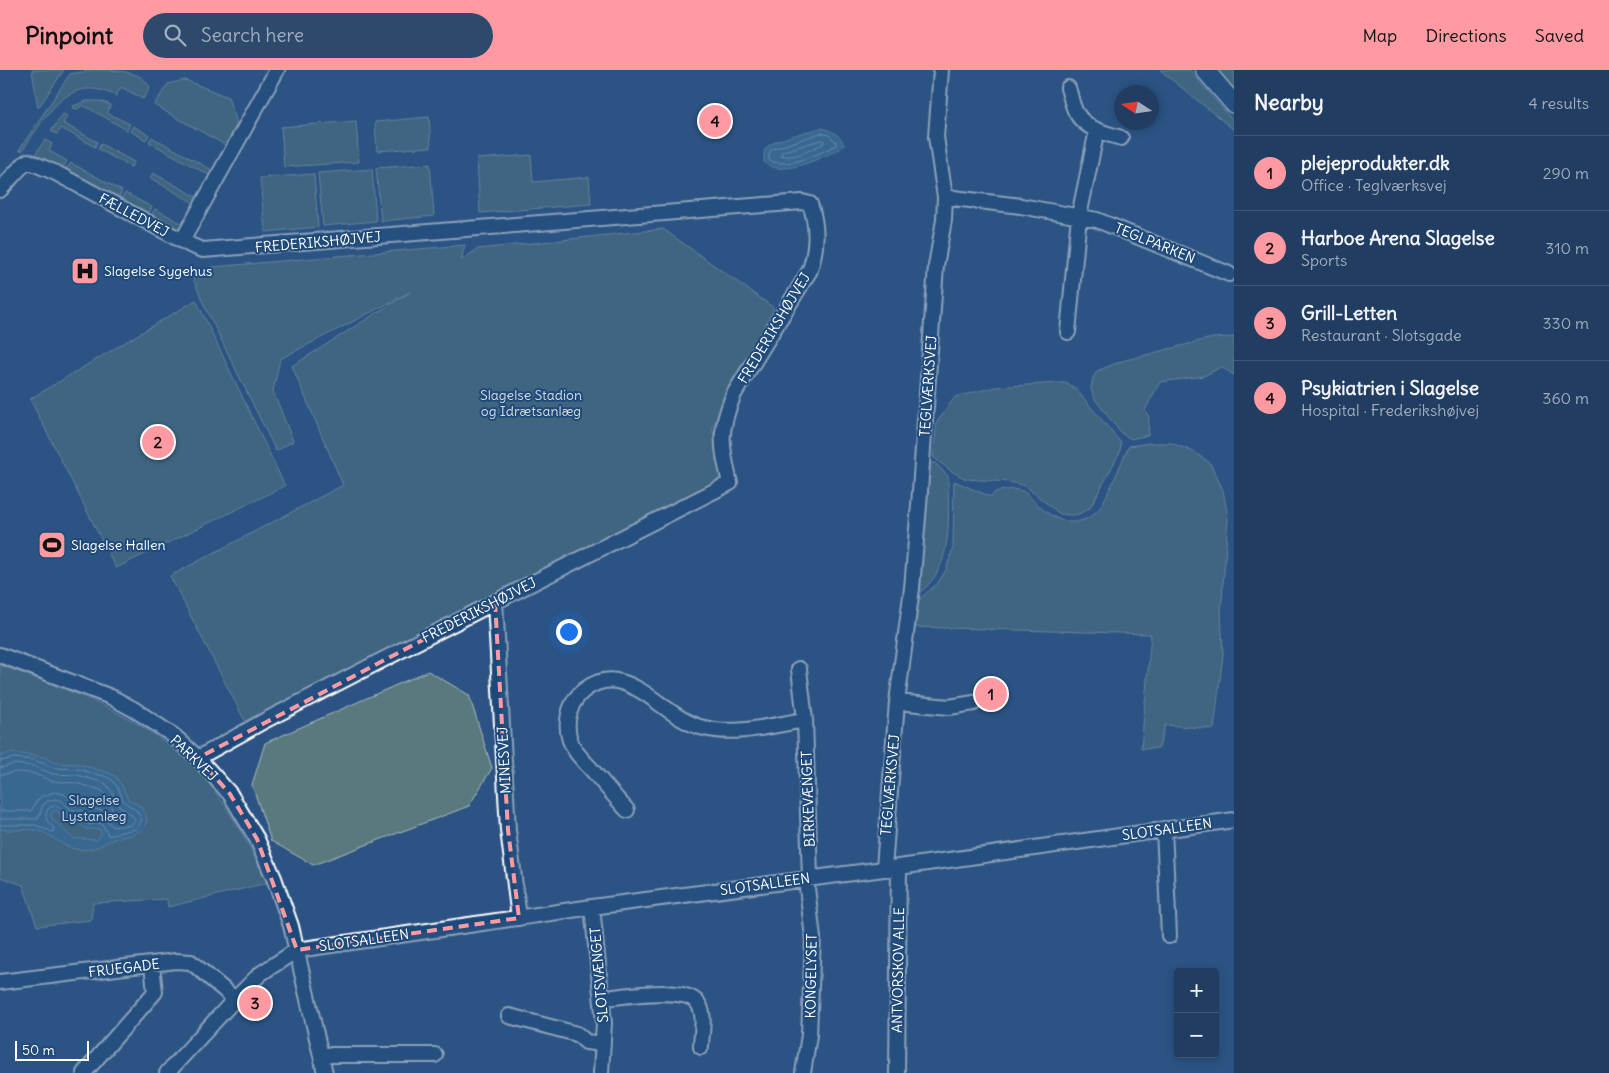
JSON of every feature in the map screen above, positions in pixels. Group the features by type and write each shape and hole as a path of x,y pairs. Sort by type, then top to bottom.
{"main road":[{"path":"1205,70 1234,104"}],"street":[{"name":"FÆLLEDVEJ","path":"0,190 12,178 20,166 28,161 56,173 182,241 277,70"},
{"name":"TEGLVÆRKSVEJ","path":"884,868 897,702 912,588 924,452 936,266 944,220 944,197 936,137 941,70"},
{"path":"1068,88 1076,113 1084,122 1097,130 1121,138"},
{"path":"1068,332 1079,216 1097,130"},
{"name":"TEGLPARKEN","path":"944,197 1021,206 1079,216 1119,228 1229,274"},
{"name":"FREDERIKSHØJVEJ","path":"182,241 203,250 217,250 802,202 810,204 814,215 816,234 815,253 810,270 734,394 726,413 722,430 722,448 730,483 264,721 198,758"},
{"name":"MINESVEJ","path":"495,602 508,830 519,918"},
{"name":"PARKVEJ","path":"0,655 111,697 136,710 174,736 198,758 230,794 257,839 291,926 325,1073"},
{"name":"BIRKEVÆNGET","path":"799,670 805,720 808,878"},
{"path":"627,810 574,750 568,732 569,715 574,702 581,692 592,684 604,680 619,681 631,685 687,721 702,728 718,731 730,731 805,720"},
{"path":"897,702 949,707 974,703"},
{"name":"SLOTSALLEEN","path":"297,950 592,907 899,867 1234,820"},
{"path":"1164,829 1169,936"},
{"name":"ANTVORSKOV ALLE","path":"897,1073 899,867"},
{"name":"KONGELYSET","path":"803,1073 809,1035 813,947 808,878"},
{"name":"SLOTSVÆNGET","path":"592,907 603,998 601,1073"},
{"path":"167,1073 260,974 297,950"},
{"name":"FRUEGADE","path":"0,982 176,962 191,962 235,999"},
{"path":"84,1073 156,992 152,965"},
{"path":"603,998 670,992 693,999 699,1004 702,1013 701,1047"},
{"name":"SLOTSVÆNGET","path":"509,1016 577,1034 586,1042 603,1044"},
{"path":"321,1055 435,1055"}],"highlighted area":[{"path":"495,602 508,830 519,918 297,950 257,839 230,794 198,758"}],"green space":[{"path":"32,70 64,70 38,108"},
{"path":"93,70 134,74 146,82 150,88 143,99 121,87 116,96 99,90 84,89 71,93 49,112 22,151 19,150 70,74"},
{"path":"1160,70 1190,70 1234,122 1234,130"},
{"path":"1218,70 1234,70 1234,89"},
{"path":"185,80 228,97 238,126 227,146 154,105 168,84"},
{"path":"87,101 100,101 111,105 107,113 130,124 127,130 83,105 77,109 73,108 73,106"},
{"path":"63,114 67,116 63,123 97,142 95,147 61,128 57,134 51,131"},
{"path":"429,117 431,147 377,151 375,122"},
{"path":"356,121 359,162 284,167 281,127"},
{"path":"133,126 149,135 146,140 130,131"},
{"path":"152,137 212,170 216,165 220,166 210,183 206,182 209,175 149,142"},
{"path":"45,140 52,144 49,151 67,161 65,165 57,169 36,156"},
{"path":"101,144 134,162 131,167 98,149"},
{"path":"531,155 533,182 589,177 591,204 480,213 477,159"},
{"path":"71,163 122,191 117,202 60,170 68,167"},
{"path":"430,164 434,216 381,221 376,168"},
{"path":"372,169 376,221 323,226 318,173"},
{"path":"153,173 197,197 201,191 204,193 194,211 191,209 194,203 150,178"},
{"path":"314,174 318,227 265,232 260,178"},
{"path":"125,193 152,207 149,212 151,221 119,203"},
{"path":"155,209 183,224 186,218 189,220 183,227 176,230 155,223 152,214"},
{"name":"Slagelse Stadion og Idrætsanlæg","path":"663,229 774,308 712,428 726,481 245,721 170,576 343,485 292,366 410,292 280,359 273,391 293,441 276,451 205,307 192,276 212,267 465,245 461,260 478,249"},
{"path":"196,300 285,486 116,568 30,399"},
{"path":"1234,337 1234,375 1221,367 1204,376 1160,382 1145,410 1149,417 1148,435 1131,439 1121,433 1094,398 1091,388 1097,371 1122,361 1212,338"},
{"path":"1066,383 1075,388 1121,443 1120,452 1090,508 1079,514 1060,514 1025,486 1010,482 966,479 951,471 933,457 937,422 955,397 995,387"},
{"path":"1171,443 1194,452 1210,463 1223,490 1228,518 1221,612 1223,654 1214,729 1165,725 1159,748 1141,749 1151,634 913,627 916,602 938,583 946,570 953,548 954,481 991,497 995,492 1012,489 1022,491 1046,512 1060,520 1075,522 1090,517 1101,506 1129,446"},
{"path":"930,463 935,463 948,476 947,540 939,569 931,582 919,593"},
{"name":"Slagelse Lystanlæg","path":"0,665 111,709 152,733 192,764 225,806 267,883 168,907 167,899 93,903 91,920 37,926 23,885 0,877"},
{"path":"428,671 469,695 492,768 469,806 313,865 271,841 252,785 265,743"}],"water":[{"path":"821,128 835,133 844,145 840,149 802,165 781,168 771,167 764,162 765,150 771,144"},
{"path":"15,753 44,757 56,763 78,764 109,773 115,776 128,799 141,807 147,821 142,829 136,833 115,838 95,848 84,850 70,848 35,830 0,829 0,757","holes":["56,810 65,819 78,821 86,829 100,829 101,835 96,840 73,838 52,819 51,813"]}],"place":[{"name":"Psykiatrien i Slagelse","path":"715,121"},
{"name":"Slagelse Sygehus","path":"85,271"},
{"name":"Harboe Arena Slagelse","path":"158,442"},
{"name":"Slagelse Hallen","path":"52,545"},
{"name":"plejeprodukter.dk","path":"991,694"},
{"name":"Grill-Letten","path":"255,1003"}]}
